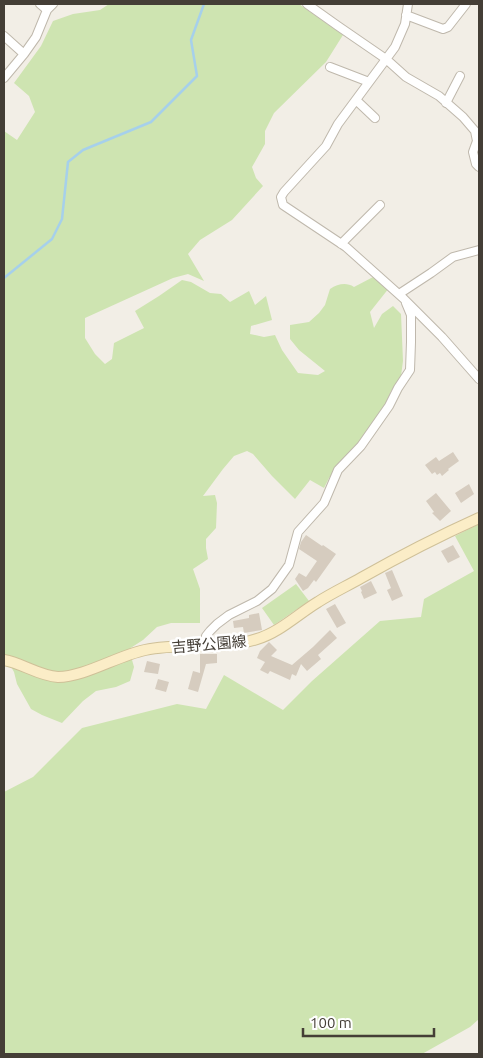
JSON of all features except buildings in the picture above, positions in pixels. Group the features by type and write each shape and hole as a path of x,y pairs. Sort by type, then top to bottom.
{"main road":[{"name":"吉野公園線","path":"4,660 57,677 82,672 145,650 172,646 205,647 248,642 270,634 318,602 391,561 479,518"}],"street":[{"path":"4,78 36,37 50,7 40,4"},
{"path":"308,4 386,59 406,77 439,96 463,117 475,131 477,141 473,152 476,164 479,167"},
{"path":"408,4 404,24 395,47 338,124 326,146 281,197 283,204 342,244 401,296 442,337 479,379"},
{"path":"406,15 444,29 448,28 462,5"},
{"path":"4,36 24,54"},
{"path":"330,67 369,82"},
{"path":"446,102 460,76"},
{"path":"356,100 375,118"},
{"path":"342,244 380,205"},
{"path":"401,296 453,256 479,250"},
{"path":"205,647 206,636 217,624 229,615 258,601 272,589 289,566 298,532 324,503 338,470 366,438 389,406 410,370 411,315 401,296"}],"green space":[{"path":"109,4 299,4 343,35 326,62 274,113 265,131 265,144 252,167 256,178 263,186 232,220 200,240 188,254 204,281 188,274 173,278 85,318 85,338 95,354 105,364 112,359 114,343 144,328 135,311 182,280 191,282 210,293 221,294 230,302 249,291 255,305 266,296 272,320 251,326 250,334 264,337 275,335 282,350 298,373 318,375 325,371 299,350 290,339 290,325 309,322 319,313 325,305 330,289 342,284 354,287 375,276 389,288 370,312 374,328 382,314 393,306 401,314 403,361 401,376 391,391 381,415 329,478 324,488 310,480 295,499 253,454 247,451 234,456 203,496 215,495 217,503 216,528 206,539 208,559 193,569 200,589 200,623 171,623 157,627 143,640 129,649 134,667 130,681 116,687 96,691 83,701 62,723 31,709 17,684 14,672 4,656 4,131 17,140 35,112 29,96 14,83 41,46 53,21 73,14 100,10"},
{"path":"479,524 479,1019 470,1027 422,1054 4,1054 4,792 33,777 82,728 177,704 206,709 224,675 283,710 312,681 380,621 421,617 424,599 474,571 455,536"},
{"path":"296,584 309,601 274,625 262,608"}],"waterway":[{"path":"4,278 52,239 62,219 68,162 83,150 151,122 197,76 191,40 204,4"}]}
